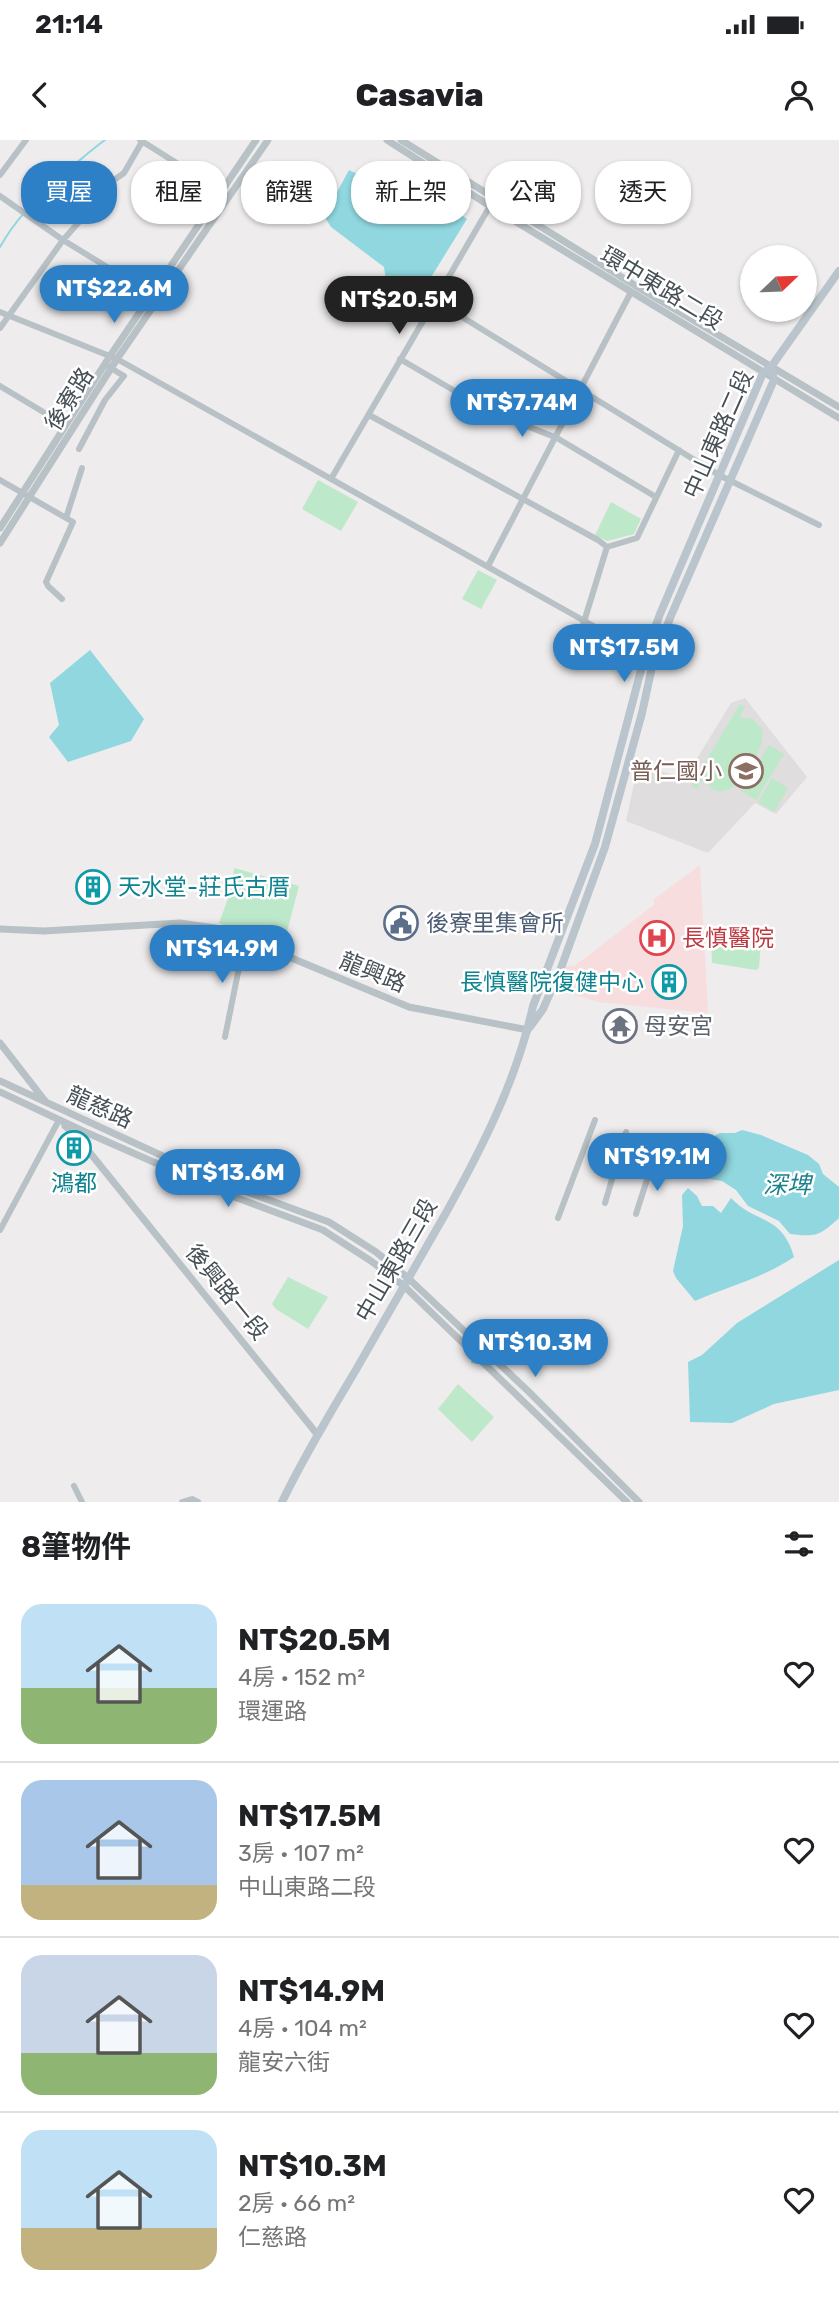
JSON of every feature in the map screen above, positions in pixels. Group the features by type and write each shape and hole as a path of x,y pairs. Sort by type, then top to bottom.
{"main road":[{"path":"771,367 839,271"},
{"name":"中山東路二段","path":"771,367 774,380 670,618 655,660 605,847 561,968 543,1009 528,1030 533,1006 595,844 645,655 660,614 763,373 771,367"},
{"name":"中山東路三段","path":"282,1502 317,1434 482,1146 509,1084 528,1030"}],"street":[{"path":"0,175 26,140"},
{"path":"0,328 63,240 87,213 98,191 124,173 142,140 175,161"},
{"name":"後寮路","path":"227,182 256,140"},
{"name":"後寮路","path":"113,358 268,140"},
{"name":"環中東路二段","path":"387,140 485,203"},
{"name":"環中東路二段","path":"401,140 636,286 839,407"},
{"path":"0,196 63,240 151,294"},
{"path":"331,479 485,215"},
{"name":"後寮路","path":"0,528 25,496 151,294 199,224"},
{"name":"環中東路二段","path":"520,224 839,418"},
{"path":"488,566 631,292"},
{"path":"436,300 719,475 819,525"},
{"path":"0,312 113,358 655,660"},
{"path":"400,359 489,411 557,438 656,497"},
{"path":"79,449 105,400 124,376 108,366"},
{"name":"後寮路","path":"0,543 65,425 108,366"},
{"path":"0,386 65,425"},
{"path":"369,415 607,547"},
{"path":"607,547 637,538 679,450"},
{"path":"66,518 82,468"},
{"path":"0,480 72,522 46,582 62,599"},
{"path":"575,651 607,547"},
{"name":"龍興路","path":"0,929 44,931 180,923 222,929 409,1007 528,1030"},
{"path":"225,1037 245,938"},
{"name":"後興路一段","path":"0,1043 59,1121 78,1138 317,1434"},
{"name":"龍慈路","path":"0,1081 217,1181 329,1222 376,1252 406,1282"},
{"name":"龍慈路","path":"0,1092 223,1193 323,1230 406,1282"},
{"path":"558,1217 596,1120"},
{"path":"0,1230 59,1121"},
{"path":"605,1203 626,1132"},
{"path":"636,1214 652,1164"},
{"path":"293,1219 297,1209"},
{"path":"406,1282 481,1347 639,1502"},
{"path":"406,1282 475,1355 627,1502"},
{"path":"475,1355 481,1347"},
{"path":"74,1486 82,1502"},
{"path":"182,1502 192,1499 198,1502"}],"shaded area":[{"name":"普仁國小","path":"745,698 807,777 776,814 755,803 708,853 626,821 638,765 685,778 731,703"},
{"name":"長慎醫院","path":"700,865 708,1012 599,1002 558,988 566,966 574,966 589,955 655,904 653,900"}],"green space":[{"path":"318,480 358,502 341,531 302,509"},
{"path":"611,502 641,519 634,534 607,541 595,535"},
{"path":"478,570 497,580 481,609 462,599"},
{"path":"740,704 745,707 739,717 753,719 762,729 762,739 751,766 732,787 722,791 712,789 704,777 696,789 691,786"},
{"path":"769,745 784,754 756,800 741,791"},
{"path":"772,778 788,788 774,812 758,802"},
{"path":"234,868 299,886 283,947 219,923 232,888"},
{"path":"711,936 761,943 759,968 756,970 712,963"},
{"path":"288,1277 328,1297 308,1329 272,1304"},
{"path":"458,1384 494,1417 472,1442 438,1409"}],"water":[{"path":"349,170 351,171 351,224 464,224 404,321 373,306 366,298 383,300 388,294 384,267 329,224 337,224 337,192"},
{"path":"90,650 144,719 131,741 68,762 49,737 59,725 50,683"},
{"name":"深埤","path":"742,1130 808,1155 819,1164 823,1174 839,1187 839,1218 817,1234 790,1234 779,1221 748,1206 736,1190 722,1181 703,1178 695,1165 697,1145 720,1133"},
{"name":"深埤","path":"688,1188 697,1196 702,1206 713,1206 721,1213 731,1198 749,1212 775,1226 789,1243 794,1257 758,1276 695,1301 673,1271 683,1226 682,1195"},
{"path":"839,1260 839,1390 774,1404 732,1423 690,1422 688,1362 702,1355 737,1323"}],"waterway":[{"path":"0,247 30,206 105,140"},
{"path":"472,1362 477,1363"}],"place":[{"name":"普仁國小","path":"746,771"},
{"name":"天水堂-莊氏古厝","path":"93,887"},
{"name":"後寮里集會所","path":"401,923"},
{"name":"長慎醫院","path":"657,938"},
{"name":"長慎醫院復健中心","path":"669,982"},
{"name":"母安宮","path":"620,1026"},
{"name":"鴻都","path":"74,1148"}]}
